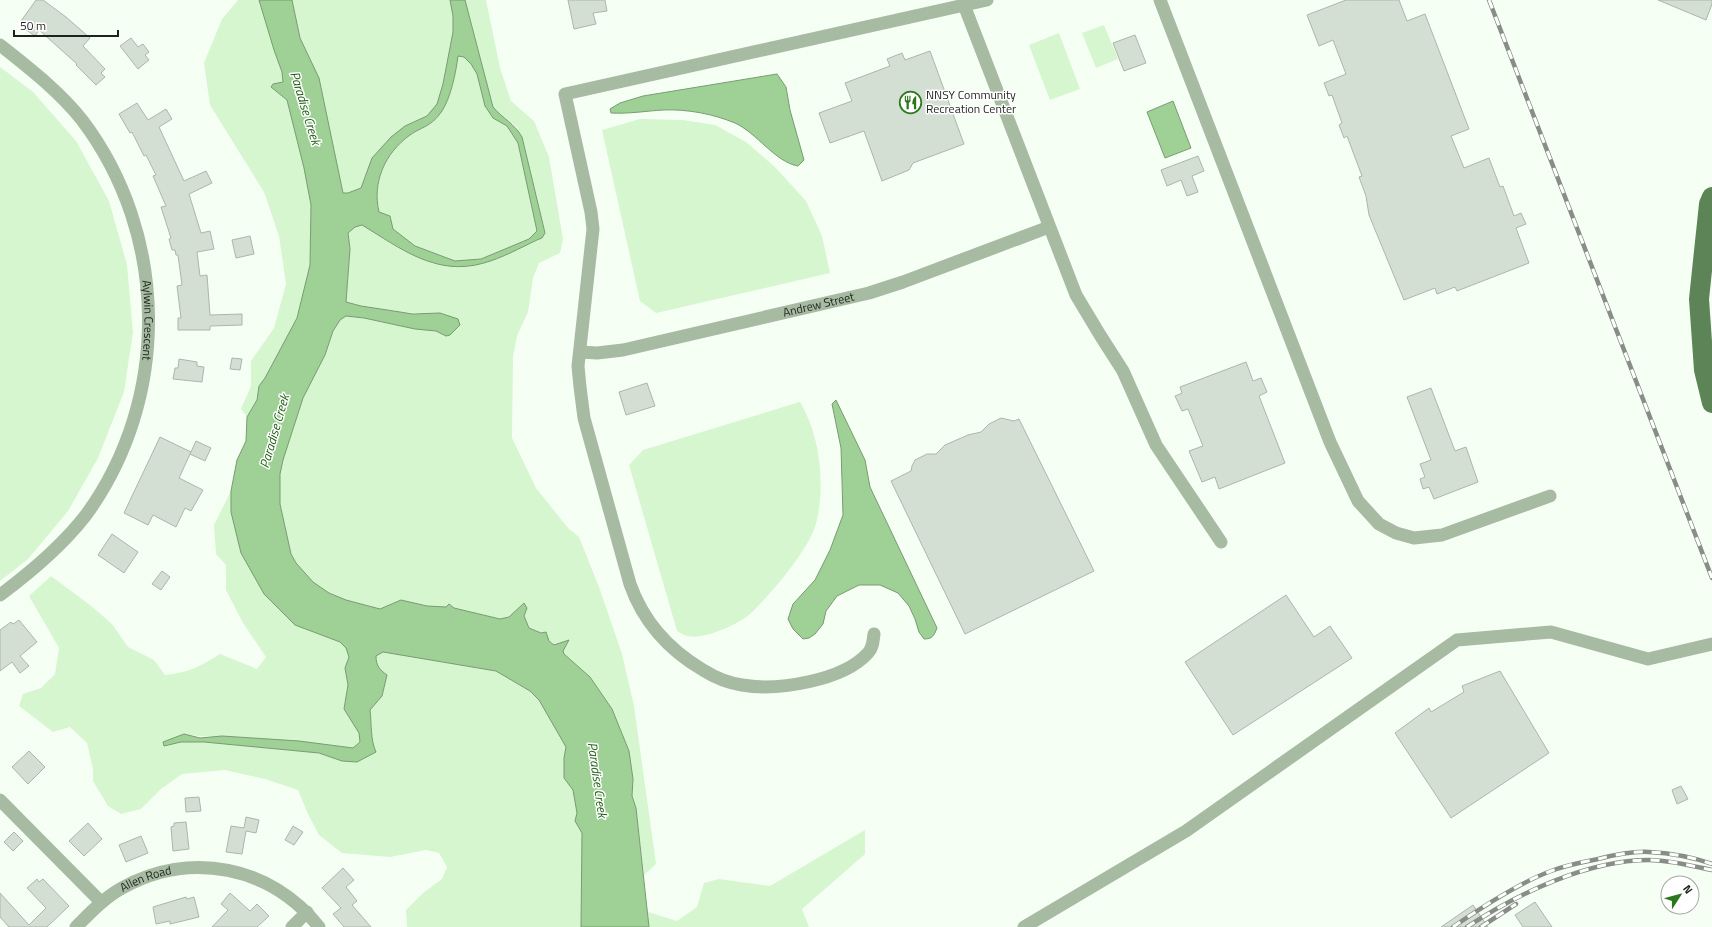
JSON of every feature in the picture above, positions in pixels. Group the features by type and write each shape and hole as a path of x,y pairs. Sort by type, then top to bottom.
{"main road":[{"path":"1712,197 1709,204 1699,299 1704,370 1712,403"}],"street":[{"path":"874,634 873,644 869,653 847,668 805,683 763,687 742,685 722,679 704,671 690,662 667,643 643,614 630,584 584,418 578,366 593,229 590,206 565,94 986,0"},
{"path":"1160,0 1330,442 1358,501 1379,524 1396,533 1414,538 1442,535 1550,496"},
{"path":"964,5 1076,295 1123,371 1156,445 1221,542"},
{"name":"Aylwin Crescent","path":"0,45 56,91 82,120 105,156 123,194 135,226 142,253 148,294 150,330 141,395 120,458 103,488 85,515 64,540 39,564 0,595"},
{"name":"Andrew Street","path":"580,352 597,353 623,350 868,293 910,280 1049,227"},
{"path":"1024,927 1186,831 1457,640 1551,632 1648,659 1712,644"},
{"path":"0,800 101,902"},
{"name":"Allen Road","path":"76,927 101,902 123,888 152,874 178,869 209,867 237,873 259,880 279,890 307,912 319,927"},
{"path":"292,927 307,912"}],"shaded area":[{"path":"238,0 259,0 282,72 283,83 273,84 271,87 287,100 304,168 311,205 310,265 297,318 265,378 259,386 257,400 247,417 241,409 251,386 251,361 274,328 286,284 279,236 264,192 210,105 204,63 222,19"},
{"path":"292,0 450,0 453,16 453,32 443,84 437,104 427,116 405,126 372,158 361,188 348,194 343,193 319,78 300,38"},
{"path":"465,0 486,0 500,68 511,101 534,121 549,157 563,239 560,253 539,263 533,278 528,312 517,336 513,357 512,438 536,488 568,528 579,537 599,587 622,654 634,706 656,864 644,875 636,808 632,796 633,779 629,751 612,709 590,677 564,654 563,651 569,641 555,645 541,633 529,628 523,616 527,608 509,617 500,619 453,608 427,606 401,600 380,609 346,600 329,593 313,582 296,563 291,554 280,504 280,474 283,460 303,398 325,355 333,331 340,320 346,316 364,318 415,329 436,331 446,336 440,313 392,311 369,308 346,302 350,249 348,233 355,227 362,225 400,249 433,264 467,267 485,263 542,238 517,127 500,115 493,107"},
{"path":"1104,25 1118,59 1096,68 1082,33"},
{"path":"1059,33 1080,89 1050,100 1029,45"},
{"path":"458,56 464,57 471,64 477,74 485,106 493,118 507,126 518,143 537,231 529,239 481,259 455,261 415,246 393,229 390,216 379,212 378,190 383,169 394,150 410,135 435,120 442,111 453,84"},
{"path":"0,67 33,92 76,141 109,201 127,265 133,332 124,392 98,458 68,511 28,559 0,581"},
{"path":"640,119 683,120 715,125 746,142 775,167 806,201 822,236 830,273 656,313 640,301 602,130"},
{"path":"800,402 807,415 816,444 819,459 821,490 817,520 807,544 779,583 745,618 721,630 703,636 695,637 684,635 677,631 629,465 643,450"},
{"path":"231,491 231,512 295,625 340,642 346,648 349,657 345,668 348,685 344,709 359,733 360,742 353,748 257,738 184,734 164,746 181,742 204,742 319,753 342,761 372,743 370,710 382,696 387,675 379,667 376,656 383,652 496,671 530,691 539,700 566,747 564,758 564,778 573,790 577,813 575,821 582,833 581,927 407,927 406,910 423,893 442,879 447,867 439,853 426,850 390,857 342,853 319,835 298,790 265,779 225,770 182,774 161,789 141,809 121,814 108,806 93,781 93,769 87,743 70,727 53,732 19,706 23,694 41,688 55,674 59,648 29,596 51,576 90,605 112,624 128,647 154,660 165,675 181,673 207,662 220,654 257,669 266,657 243,623 226,590 226,565 216,554 214,525"},
{"path":"865,830 865,854 802,909 809,927 649,927 648,912 677,921 697,907 704,883 719,879 770,886"}],"water":[{"name":"Paradise Creek","path":"259,0 292,0 300,38 319,78 343,193 348,193 361,188 372,158 391,137 405,126 427,116 437,104 443,84 453,32 453,16 450,0 465,0 493,107 516,128 522,137 545,233 542,238 491,261 467,266 450,266 419,258 390,243 362,225 355,227 348,233 350,249 346,302 361,306 413,314 440,313 458,319 460,325 450,335 446,336 436,331 415,329 364,318 346,316 340,320 333,331 325,355 303,398 283,460 280,474 280,504 291,554 296,563 313,582 329,593 346,600 380,609 401,600 427,606 446,607 449,604 454,608 500,619 509,617 524,603 527,608 524,616 529,628 541,633 546,632 549,641 554,645 569,640 563,651 564,654 590,677 612,709 629,751 633,779 632,796 636,808 649,927 581,927 582,833 575,821 577,813 573,790 564,778 564,758 566,747 539,700 530,691 496,671 383,652 376,656 379,667 387,675 382,696 370,710 372,737 376,752 357,762 342,761 319,753 204,742 181,742 164,746 163,742 184,734 200,738 222,736 299,741 353,748 360,742 359,733 344,709 348,685 345,668 349,657 346,648 340,642 295,625 264,594 241,553 231,512 231,491 237,460 246,441 247,417 257,400 259,386 265,378 297,318 310,265 311,205 304,168 287,100 271,87 273,84 283,82 282,72","holes":["458,56 464,57 471,64 477,74 485,106 493,118 507,126 518,143 537,231 529,239 481,259 455,261 415,246 393,229 390,216 379,212 377,190 382,169 394,150 410,135 427,126 442,111 450,92"]},
{"path":"777,74 786,87 790,110 804,160 798,166 782,159 751,133 735,123 718,117 682,110 611,113 610,109 620,103 643,96"},
{"path":"1173,101 1191,148 1165,158 1147,112"},
{"path":"836,400 865,460 870,487 937,628 931,638 924,639 919,632 909,606 898,593 880,585 859,585 837,596 826,611 823,624 815,634 809,638 803,639 793,629 788,619 793,604 815,580 830,550 843,515 841,448 832,404"}],"building":[{"path":"36,0 43,0 66,17 90,38 83,46 105,69 101,73 105,77 96,85 76,65 77,64 39,30 35,36 25,29 28,26 21,21"},
{"path":"568,0 605,0 607,11 593,13 596,24 574,29"},
{"path":"1346,0 1399,0 1407,21 1425,14 1469,129 1451,136 1464,168 1489,158 1500,187 1503,186 1514,216 1521,213 1526,224 1516,228 1529,263 1457,291 1455,287 1437,294 1435,288 1404,300 1369,215 1366,196 1359,177 1362,176 1347,136 1344,138 1339,125 1342,123 1332,95 1329,96 1324,83 1346,74 1333,40 1319,46 1307,15"},
{"path":"1658,0 1712,0 1712,4 1706,20"},
{"path":"1135,35 1146,63 1124,71 1113,43"},
{"path":"131,38 138,47 143,44 149,52 145,55 149,60 138,69 120,46"},
{"path":"930,51 964,144 913,163 909,170 882,181 864,131 830,143 819,113 852,101 845,83 890,66 887,59 902,53 905,60"},
{"path":"137,103 148,120 166,109 172,119 159,127 184,181 206,171 212,183 189,194 201,233 210,231 214,249 197,252 200,276 207,275 210,315 242,314 242,325 210,326 210,330 178,330 178,318 181,318 177,286 182,285 178,255 176,255 175,250 172,250 169,239 171,238 161,207 166,206 153,176 156,175 146,155 144,156 132,132 130,133 119,114"},
{"path":"1198,156 1204,171 1192,176 1198,192 1187,196 1181,180 1167,186 1161,170"},
{"path":"250,236 254,254 236,258 232,240"},
{"path":"232,358 242,359 240,370 230,369"},
{"path":"179,359 197,362 197,366 204,367 202,382 173,379 175,368 178,368"},
{"path":"1246,362 1253,381 1261,378 1267,392 1259,396 1285,463 1219,489 1215,477 1202,482 1189,451 1203,446 1188,409 1182,411 1175,396 1182,393 1180,387"},
{"path":"647,383 655,406 626,415 619,392"},
{"path":"1431,388 1455,451 1466,447 1478,482 1434,499 1429,487 1423,489 1420,479 1425,477 1420,464 1431,460 1407,397"},
{"path":"1001,418 1014,421 1019,419 1094,571 965,634 891,481 911,471 915,460 927,454 936,454 945,445 968,435 981,432 989,424"},
{"path":"160,437 191,452 179,478 203,490 191,511 185,508 176,527 153,515 148,525 124,513"},
{"path":"196,441 211,448 205,461 190,454"},
{"path":"112,534 138,552 124,573 98,555"},
{"path":"162,571 170,577 161,590 152,584"},
{"path":"1286,595 1314,637 1330,626 1352,658 1233,735 1185,662"},
{"path":"19,620 37,642 20,656 29,666 20,673 12,662 0,671 0,630 11,622 13,624"},
{"path":"1500,671 1549,753 1451,818 1395,733 1429,708 1431,712 1464,692 1462,686"},
{"path":"29,751 45,767 28,784 12,767"},
{"path":"1681,786 1688,799 1677,804 1672,790"},
{"path":"199,797 201,811 186,812 185,798"},
{"path":"246,817 259,820 256,833 246,831 242,854 226,852 231,826 244,828"},
{"path":"186,822 189,849 173,851 171,827 174,826 174,823"},
{"path":"88,823 102,839 84,856 69,841"},
{"path":"293,826 303,832 294,845 285,840"},
{"path":"14,832 23,841 13,851 4,842"},
{"path":"141,836 148,853 126,862 119,845"},
{"path":"343,868 354,880 346,887 357,901 352,905 371,927 344,927 333,914 341,908 322,888"},
{"path":"37,879 39,882 43,879 69,906 47,927 9,927 0,917 0,893 29,925 46,908 27,888"},
{"path":"230,893 250,911 257,904 269,916 257,927 212,927 228,910 221,904"},
{"path":"186,897 187,899 194,897 199,917 170,924 170,921 156,924 153,907"},
{"path":"1535,902 1552,927 1523,927 1515,915"},
{"path":"1473,905 1488,927 1441,927"}],"railway":[{"path":"1489,0 1712,578"},
{"path":"1453,927 1488,904 1526,882 1551,871 1574,864 1617,855 1643,852 1665,853 1697,859 1712,864"},
{"path":"1467,927 1530,891 1577,872 1601,866 1625,862 1657,860 1712,870"},
{"path":"1481,927 1516,904"}],"place":[{"name":"NNSY Community Recreation Center","path":"910,102"}]}
